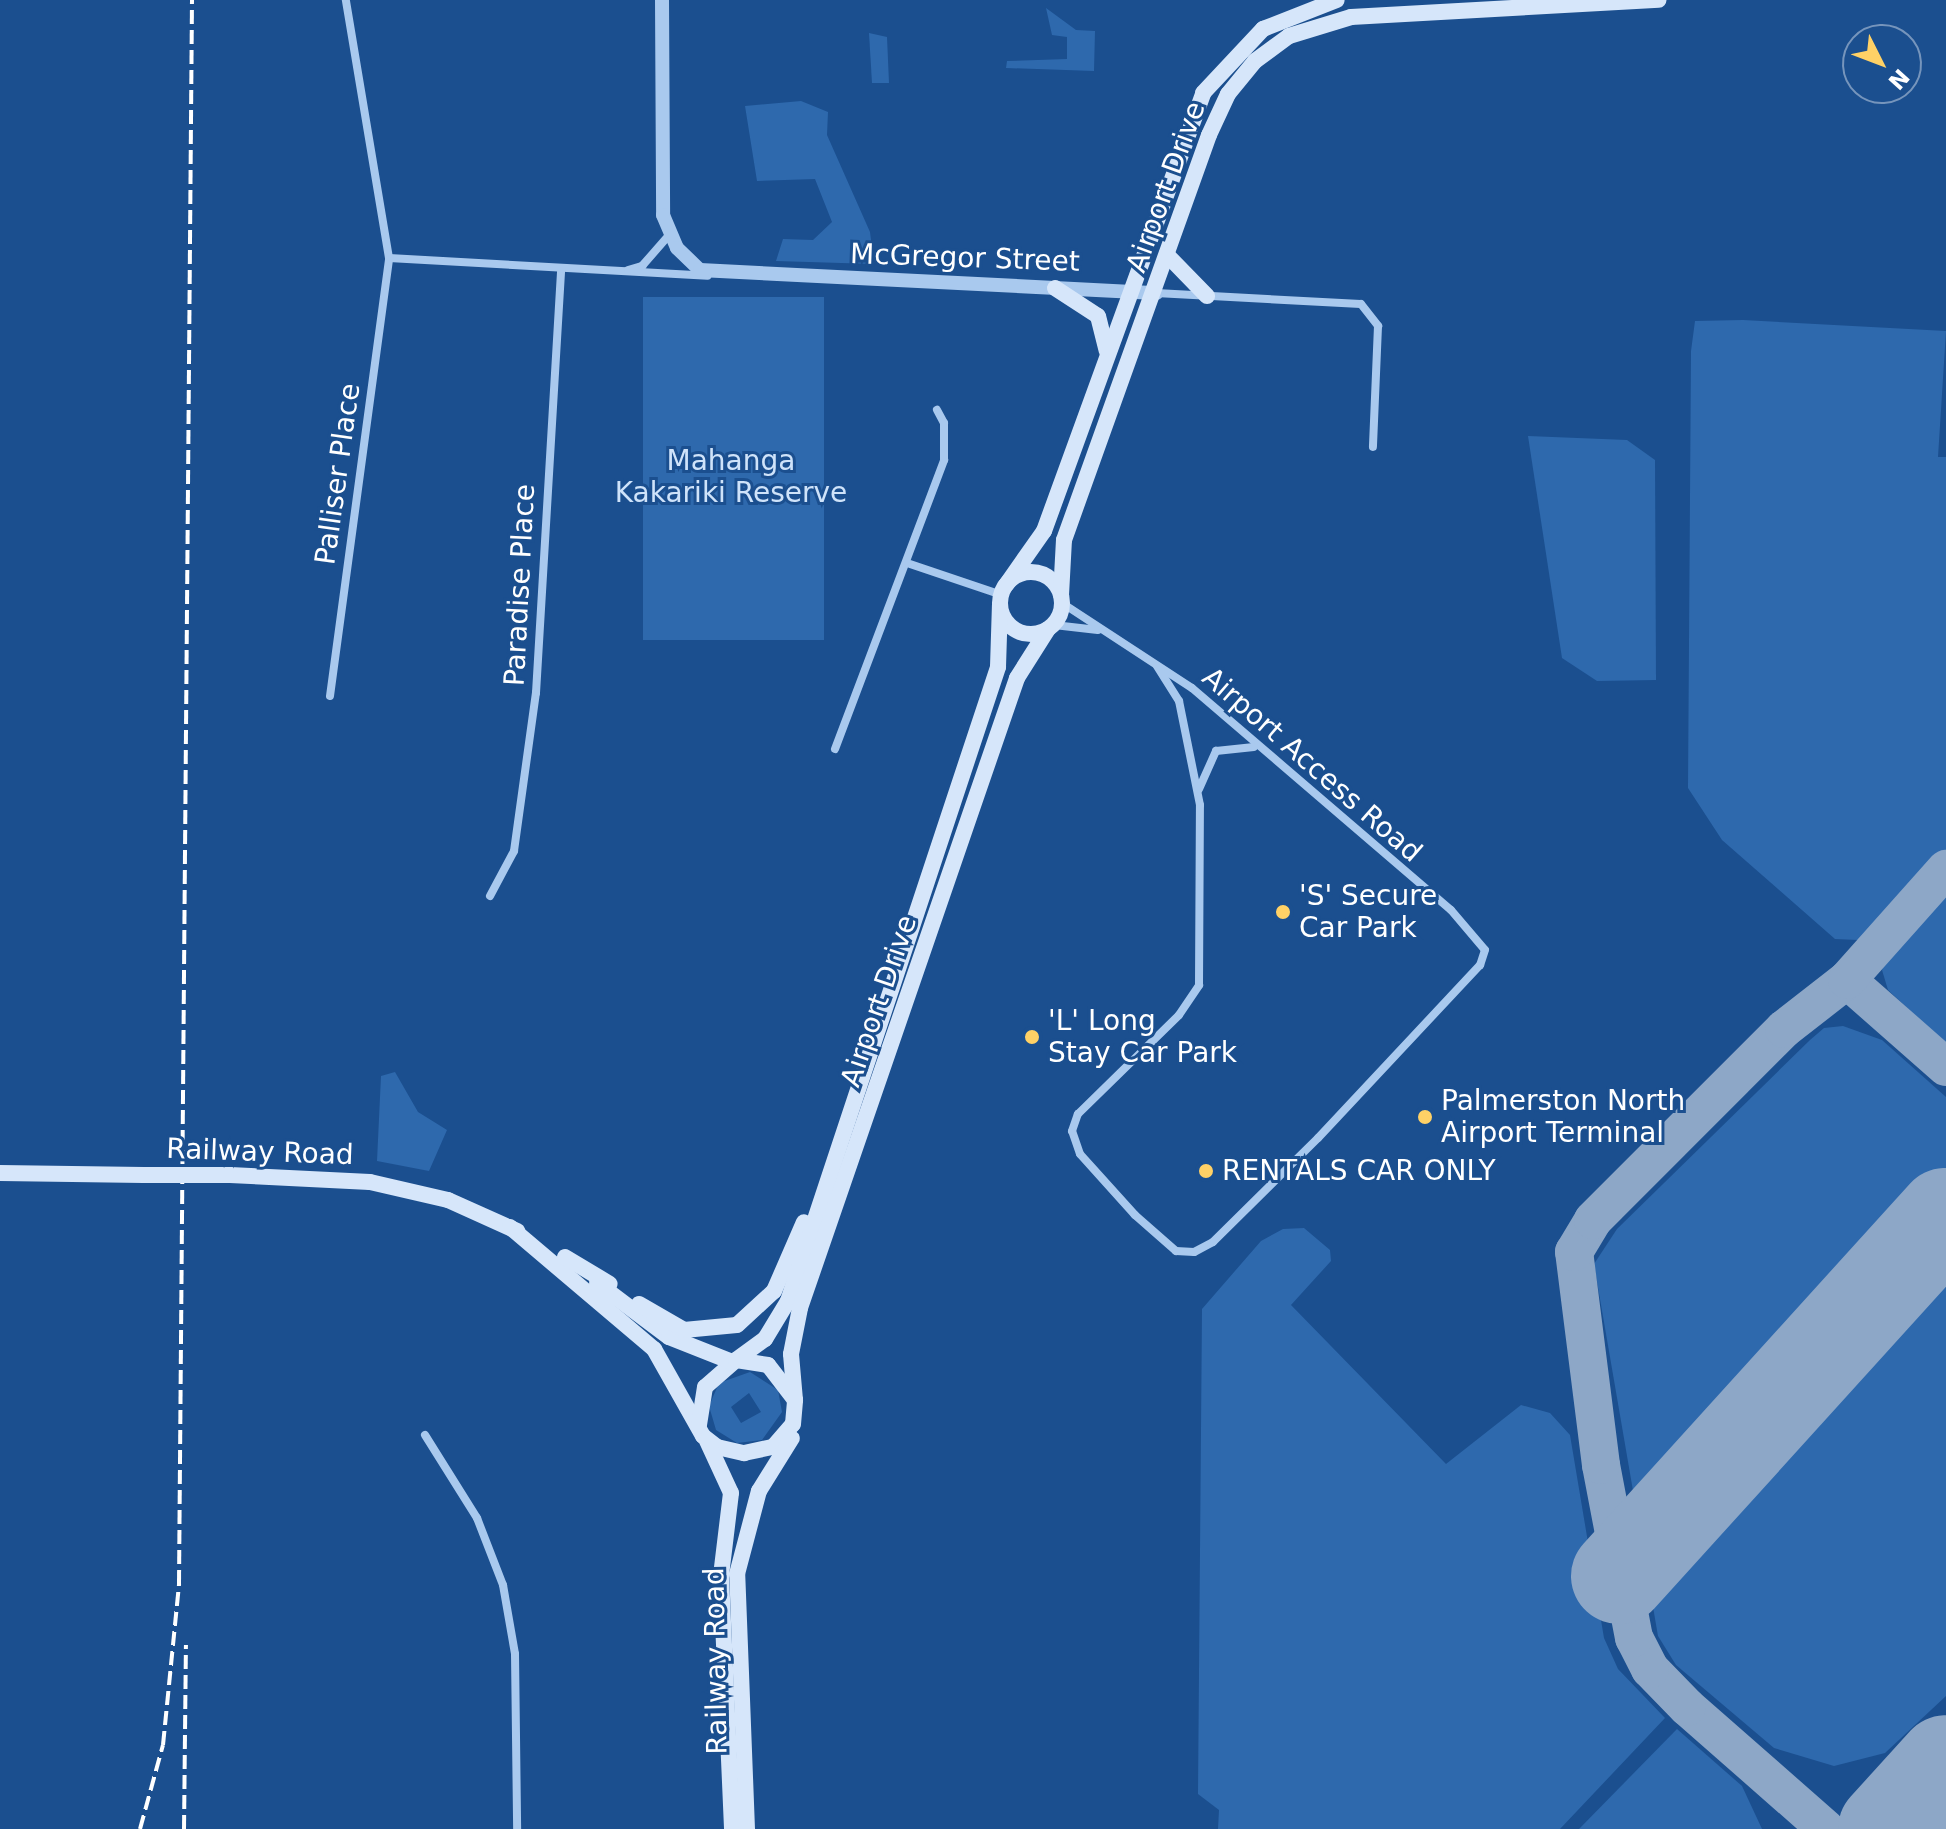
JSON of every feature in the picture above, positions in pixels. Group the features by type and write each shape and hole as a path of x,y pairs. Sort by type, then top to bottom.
{"main road":[{"name":"Airport Drive","path":"734,1361 765,1339 782,1315 998,667 1003,595 1044,531 1195,111 1217,73 1273,23 1337,0"},
{"name":"Airport Drive","path":"1062,599 1061,551 1228,94 1289,36 1351,17 1659,0"},
{"path":"1168,256 1207,296"},
{"path":"1055,288 1098,316 1108,353"},
{"path":"1022,574 1041,574 1062,599 1051,627 1017,631 1003,595 1022,574"},
{"name":"Airport Drive","path":"795,1405 791,1354 800,1308 1017,678 1051,627"},
{"path":"563,1256 684,1330 737,1325 774,1291 839,1139"},
{"name":"Railway Road","path":"0,1173 230,1175 370,1182 448,1200 510,1227 563,1256 669,1337 734,1361"},
{"name":"Railway Road","path":"510,1227 654,1349 701,1431 731,1493 721,1576 732,1829"},
{"path":"734,1361 768,1365 795,1405 784,1437 758,1451 717,1447 701,1431 705,1387 734,1361"},
{"name":"Railway Road","path":"747,1829 739,1558 759,1491 793,1436 795,1405"},
{"path":"742,1739 754,1829"}],"street":[{"name":"Palliser Place","path":"330,696 389,258 346,0"},
{"name":"McGregor Street","path":"662,0 660,194 670,234 686,259 719,275 1349,300 1371,312 1378,326 1373,447"},
{"path":"624,270 642,266 670,234"},
{"path":"389,258 719,275"},
{"name":"Paradise Place","path":"490,896 514,851 536,693 561,269"},
{"path":"835,749 910,564 944,460 944,423 937,410"},
{"path":"910,564 1003,595"},
{"name":"Airport Access Road","path":"1062,599 1099,630 1157,666 1451,910 1480,939 1485,956 1318,1138 1213,1242 1186,1252 1135,1215 1080,1154 1072,1131 1078,1114 1196,991 1200,805 1179,701 1157,666"},
{"name":"Airport Access Road","path":"1051,627 1099,630"},
{"path":"1200,805 1199,778 1210,757 1229,746 1258,748"},
{"path":"425,1435 477,1518 503,1585 515,1654 517,1829"}],"green space":[{"path":"1046,8 1076,30 1095,31 1094,71 1006,68 1007,61 1067,59 1067,37 1052,35"},
{"path":"869,33 887,37 889,83 872,83"},
{"path":"801,101 828,112 827,135 870,232 874,264 776,261 783,239 813,240 832,222 815,179 757,181 745,106"},
{"name":"Mahanga Kakariki Reserve","path":"643,297 824,297 824,640 643,640"},
{"path":"1743,320 1946,331 1938,457 1946,457 1946,852 1858,940 1835,939 1722,840 1688,788 1691,351 1695,321"},
{"path":"1528,436 1627,440 1655,460 1656,680 1597,681 1562,658"},
{"path":"1946,887 1946,1044 1888,990 1882,970 1891,948"},
{"path":"1843,1026 1882,1040 1946,1097 1946,1696 1885,1753 1834,1766 1774,1748 1676,1665 1658,1636 1594,1264 1617,1229 1810,1040 1824,1028"},
{"path":"395,1072 418,1112 447,1130 429,1171 377,1161 381,1076"},
{"path":"1304,1228 1330,1250 1331,1261 1291,1305 1446,1464 1521,1405 1550,1413 1570,1435 1604,1638 1618,1669 1665,1718 1560,1829 1218,1829 1219,1810 1198,1794 1202,1309 1261,1241 1283,1229"},
{"path":"750,1372 778,1390 782,1412 762,1440 737,1443 716,1430 709,1406 719,1383","holes":["749,1393 761,1412 741,1423 731,1407"]},
{"path":"1677,1729 1742,1786 1762,1829 1579,1829"}],"taxiway":[{"path":"1826,1829 1687,1707 1650,1669 1634,1638 1601,1465 1574,1252 1593,1220 1784,1029 1847,980 1946,869"},
{"path":"1847,980 1946,1067"}],"runway":[{"path":"1619,1576 1946,1216"},
{"path":"1886,1829 1946,1763"}],"railway":[{"path":"140,1829 163,1745 179,1584 192,0"},
{"path":"184,1829 186,1645"}],"place":[{"name":"'S' Secure Car Park","path":"1283,912"},
{"name":"'L' Long Stay Car Park","path":"1032,1037"},
{"name":"Palmerston North Airport Terminal","path":"1425,1117"},
{"name":"RENTALS CAR ONLY","path":"1206,1171"}]}
